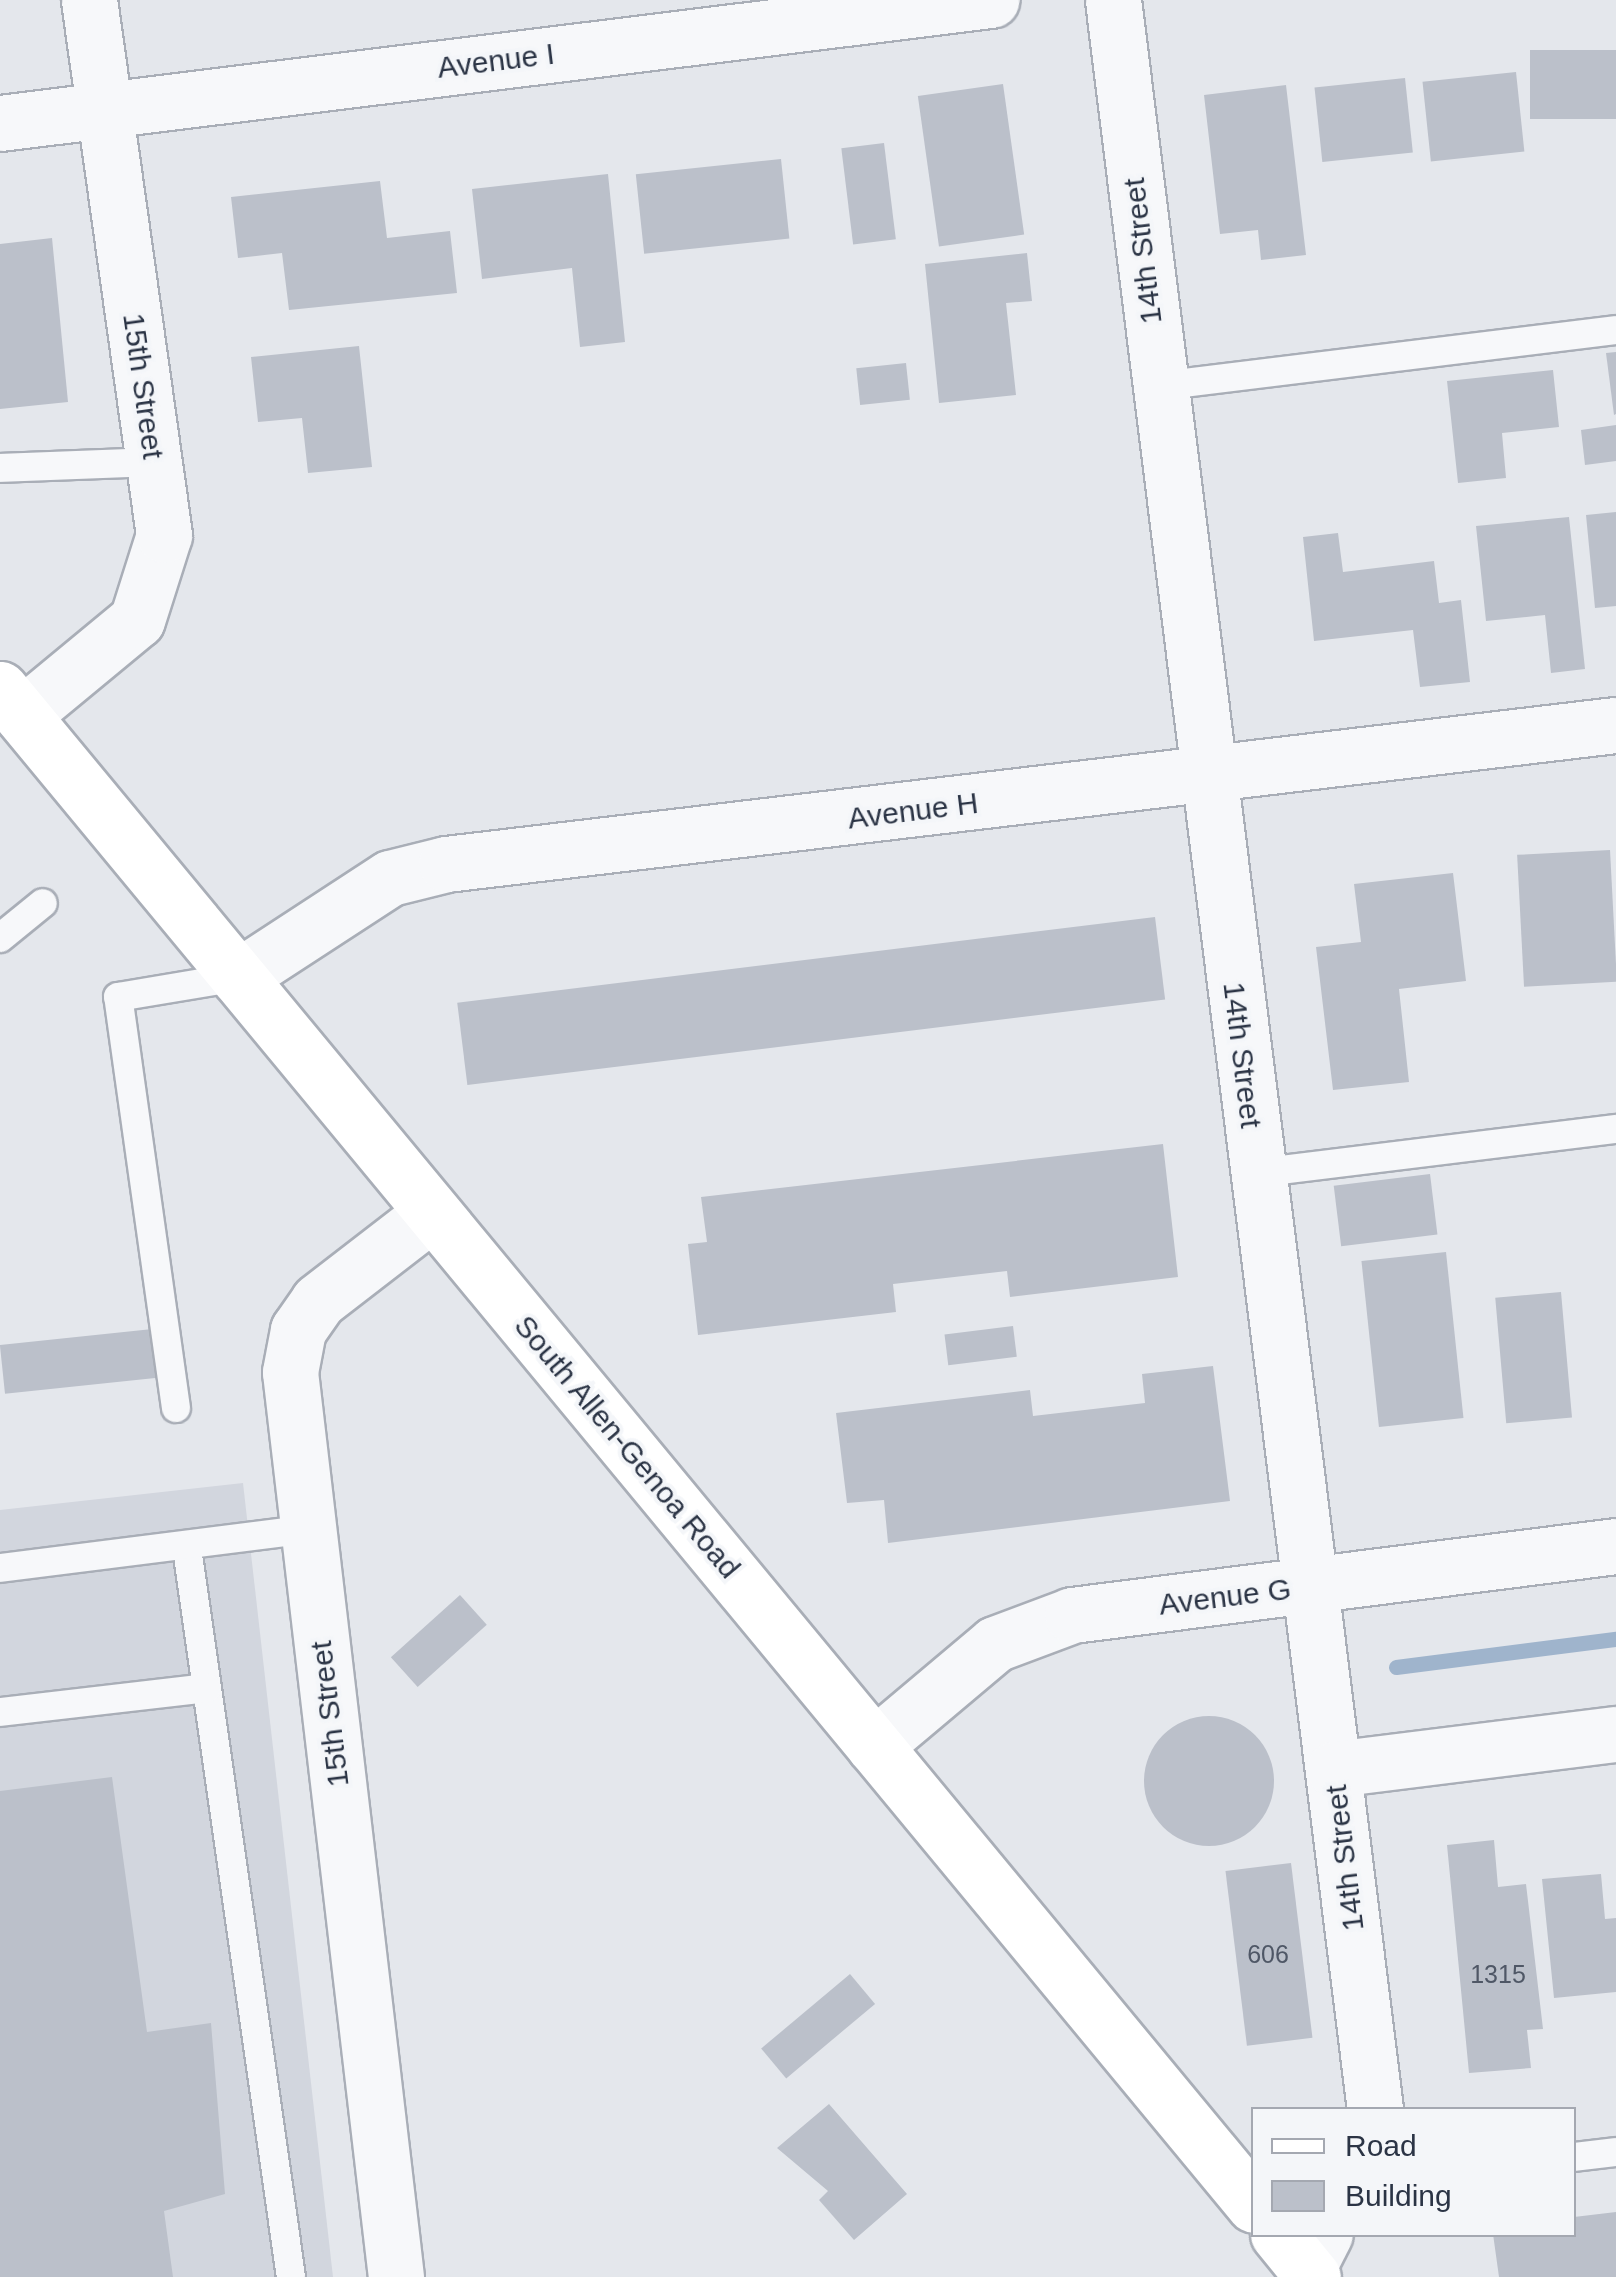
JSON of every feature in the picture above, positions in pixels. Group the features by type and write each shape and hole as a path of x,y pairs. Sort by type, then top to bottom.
{"main road":[{"name":"South Allen-Genoa Road","path":"11,702 1251,2201"}],"street":[{"name":"15th Street","path":"11,702 137,620 164,535 89,0"},
{"name":"Avenue I","path":"0,123 991,0"},
{"name":"14th Street","path":"1113,0 1375,2107"},
{"name":"Avenue H","path":"238,976 390,878 446,864 1208,777 1616,724"},
{"name":"15th Street","path":"396,2277 290,1372 298,1330 351,1268 432,1212"},
{"name":"Avenue G","path":"874,1746 995,1644 1032,1628 1309,1586 1616,1546"},
{"path":"1334,1769 1616,1734"}],"lane":[{"path":"1160,386 1616,330"},
{"path":"0,468 154,462"},
{"path":"0,938 43,903"},
{"path":"176,1408 118,997 238,976"},
{"path":"1257,1174 1616,1128"},
{"path":"0,1568 188,1548 309,1530"},
{"path":"188,1548 291,2277"},
{"path":"0,1712 207,1688"},
{"path":"1576,2157 1616,2152"}],"shaded area":[{"path":"243,1483 333,2277 0,2277 0,1510"}],"building":[{"path":"1530,50 1616,50 1616,119 1530,119"},
{"path":"1516,72 1524,152 1431,161 1423,82"},
{"path":"1405,78 1413,153 1322,162 1314,88"},
{"path":"1003,84 1024,235 939,246 918,96"},
{"path":"1286,85 1306,255 1261,260 1258,230 1220,234 1204,95"},
{"path":"884,143 896,239 853,245 841,148"},
{"path":"781,159 789,239 644,254 636,174"},
{"path":"608,174 625,342 580,347 572,268 482,279 472,189"},
{"path":"380,181 387,238 450,231 457,293 289,310 282,253 238,258 231,197"},
{"path":"52,238 68,402 0,409 0,244"},
{"path":"1027,253 1032,301 1006,303 1016,395 939,403 925,264"},
{"path":"359,346 372,467 308,473 302,418 258,422 251,357"},
{"path":"1616,352 1616,414 1614,415 1606,353"},
{"path":"906,363 910,400 860,405 856,368"},
{"path":"1553,370 1559,427 1502,433 1506,478 1458,483 1447,381"},
{"path":"1616,425 1616,461 1585,465 1581,430"},
{"path":"1616,512 1616,606 1595,608 1586,515"},
{"path":"1569,517 1585,669 1551,673 1545,615 1486,621 1476,526"},
{"path":"1338,533 1343,572 1434,561 1439,603 1461,600 1470,682 1420,687 1413,630 1314,641 1303,537"},
{"path":"1610,850 1616,982 1524,987 1517,855"},
{"path":"1453,873 1466,981 1399,989 1409,1082 1333,1090 1316,947 1361,942 1354,884"},
{"path":"1155,917 1165,999 467,1085 457,1003"},
{"path":"1163,1144 1178,1277 1010,1297 1007,1271 893,1284 896,1312 698,1335 688,1244 707,1242 701,1197"},
{"path":"1430,1174 1437,1235 1341,1246 1334,1186"},
{"path":"1446,1252 1463,1418 1379,1427 1361,1261"},
{"path":"1561,1292 1572,1418 1506,1423 1495,1298"},
{"path":"1013,1326 1017,1357 948,1365 945,1334"},
{"path":"162,1328 167,1377 5,1394 0,1345"},
{"path":"1213,1366 1230,1501 888,1543 884,1500 847,1503 836,1413 1030,1390 1033,1416 1145,1403 1142,1374"},
{"path":"460,1595 487,1625 418,1687 391,1657"},
{"path":"1209,1716 1234,1721 1255,1735 1269,1756 1274,1781 1269,1806 1255,1827 1234,1841 1209,1846 1184,1841 1163,1827 1149,1806 1144,1781 1149,1756 1163,1735 1184,1721"},
{"path":"112,1777 147,2032 211,2023 225,2194 164,2211 173,2277 0,2277 0,1791"},
{"path":"1494,1840 1498,1887 1526,1884 1543,2029 1527,2030 1531,2068 1469,2073 1447,1845"},
{"path":"1291,1863 1312,2038 1247,2046 1225,1871"},
{"path":"1601,1874 1605,1919 1616,1918 1616,1992 1554,1998 1542,1879"},
{"path":"850,1974 875,2004 786,2078 761,2049"},
{"path":"829,2104 907,2194 854,2240 819,2200 828,2191 777,2148"},
{"path":"1616,2212 1616,2277 1499,2277 1493,2237 1576,2237 1576,2217"}],"waterway":[{"path":"1396,1667 1616,1639"}]}
